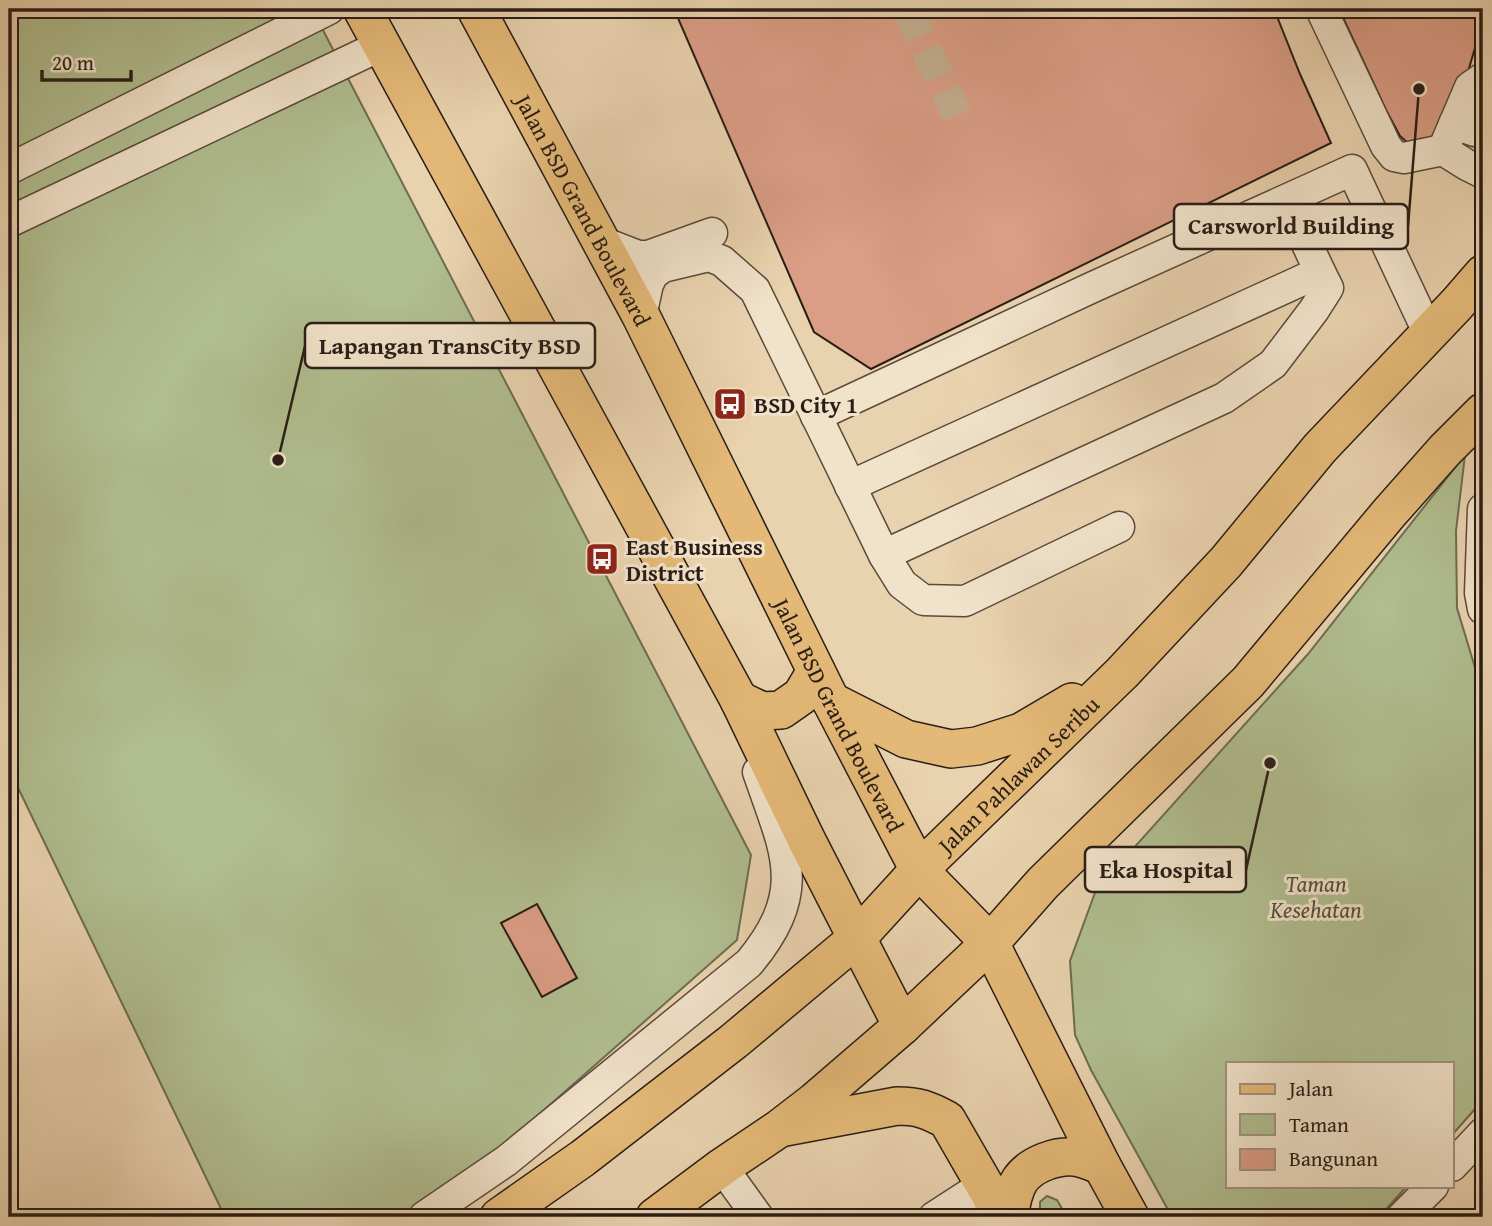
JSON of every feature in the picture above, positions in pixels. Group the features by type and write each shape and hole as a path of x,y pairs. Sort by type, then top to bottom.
{"main road":[{"path":"362,9 732,688 902,1026"},
{"name":"Jalan BSD Grand Boulevard","path":"476,9 641,316 824,686 919,870 990,943 1130,1217"},
{"name":"Jalan Pahlawan Seribu","path":"499,1217 583,1158 723,1049 856,939 919,870 1122,673 1226,562 1320,447 1483,274"},
{"path":"655,1217 815,1101 902,1026 990,943 1043,883 1248,682 1390,512 1483,412"},
{"path":"732,688 762,711 781,710 801,696 824,686 906,739 951,749 977,746 1021,732 1122,673"},
{"path":"780,1128 897,1105 915,1106 931,1111 947,1120 1003,1217"},
{"path":"1009,1217 1014,1194 1021,1179 1043,1162 1075,1157 1102,1166"}],"street":[{"path":"9,169 329,9"},
{"path":"1321,9 1386,146 1394,156 1404,158 1448,137 1483,129"},
{"path":"9,222 382,45"},
{"path":"1448,137 1470,88 1483,78"},
{"path":"1448,137 1466,165 1483,173"},
{"path":"816,416 1353,170 1429,334"},
{"path":"884,555 1224,398 1273,364 1328,288 1287,201"},
{"path":"641,316 653,274 712,233"},
{"path":"602,242 638,256 709,256 722,261 755,290 884,555 902,584 923,600 965,601 1119,527"},
{"path":"850,486 1320,272"},
{"path":"1483,509 1480,593 1483,609"},
{"path":"425,1217 506,1161 749,963 766,943 785,900 788,880 786,851 732,688"},
{"path":"1454,1164 1483,1133"},
{"path":"722,1167 758,1217"},
{"path":"934,1217 985,1184"},
{"path":"1402,1217 1431,1188"}],"green space":[{"path":"9,9 312,9 751,855 737,940 510,1140 401,1217 225,1217 9,769"},
{"name":"Taman Kesehatan","path":"1465,455 1456,531 1457,608 1483,694 1483,1100 1454,1133 1454,1062 1226,1062 1226,1188 1405,1188 1379,1217 1172,1217 1091,1070 1075,1035 1070,961 1096,890 1308,654"},
{"path":"1047,1196 1057,1200 1067,1217 1043,1217 1040,1202"}],"building":[{"path":"674,9 1274,9 1331,143 871,369 814,332"},
{"path":"1339,9 1483,9 1483,47 1475,48 1467,75 1433,137 1422,147 1411,146 1400,136"},
{"path":"537,904 577,978 542,997 501,923"}],"tunnel":[{"path":"907,9 957,115"}],"place":[{"name":"Carsworld Building","path":"1419,89"},
{"name":"BSD City 1","path":"730,404"},
{"name":"Lapangan TransCity BSD","path":"278,460"},
{"name":"East Business District","path":"602,559"},
{"name":"Eka Hospital","path":"1270,763"}]}
